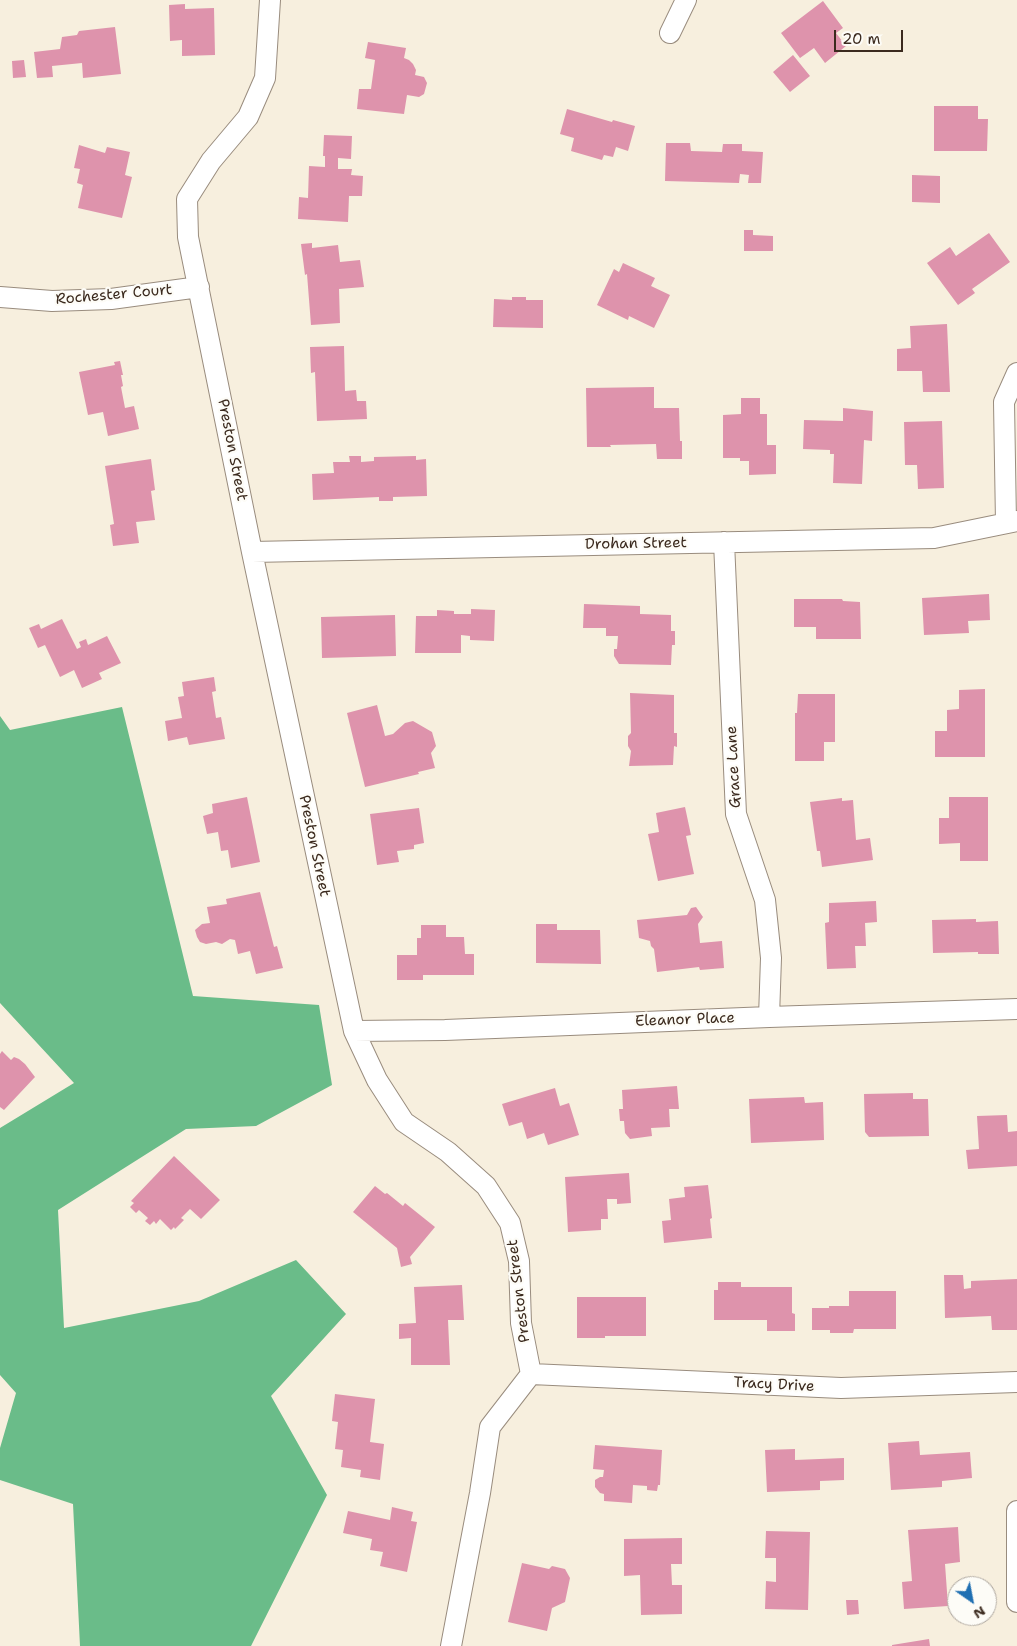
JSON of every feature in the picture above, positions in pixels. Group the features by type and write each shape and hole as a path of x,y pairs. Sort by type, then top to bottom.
{"street":[{"name":"Preston Street","path":"270,0 265,78 248,117 211,161 187,199 188,237 252,552 354,1031 377,1080 404,1122 448,1152 486,1186 510,1224 519,1261 521,1323 531,1374"},
{"path":"670,33 686,0"},
{"name":"Rochester Court","path":"0,297 52,301 111,299 199,287"},
{"path":"1012,522 1004,402 1017,373"},
{"name":"Drohan Street","path":"252,552 934,538 1012,522"},
{"name":"Grace Lane","path":"724,542 736,814 765,900 771,958 769,1017"},
{"name":"Eleanor Place","path":"354,1031 446,1030 1017,1008"},
{"path":"451,1646 480,1493 490,1427 531,1374"},
{"name":"Tracy Drive","path":"531,1374 840,1388 1017,1382"},
{"path":"1017,1511 1017,1602"}],"green space":[{"path":"122,707 193,996 319,1005 332,1085 256,1126 186,1129 58,1210 64,1328 199,1301 296,1260 346,1314 271,1396 327,1495 251,1646 80,1646 73,1504 0,1480 0,1448 16,1393 0,1375 0,1128 74,1083 0,1003 0,716 10,730"}],"building":[{"path":"823,1 843,28 836,33 846,46 825,63 814,48 800,58 781,33"},
{"path":"185,4 185,9 214,8 215,55 182,56 182,40 170,41 169,5"},
{"path":"115,27 121,74 83,78 82,63 52,66 53,77 37,78 34,52 60,49 62,37 77,35 79,31"},
{"path":"368,42 406,48 404,58 413,64 416,70 415,75 424,77 427,83 424,94 419,97 407,95 404,114 357,109 359,89 371,89 375,60 365,58"},
{"path":"793,55 810,76 790,92 773,72"},
{"path":"24,60 26,77 13,78 12,61"},
{"path":"934,106 978,106 978,119 988,119 987,151 934,151"},
{"path":"567,109 612,122 613,120 635,126 628,151 616,147 613,157 604,155 602,160 571,151 574,138 560,134"},
{"path":"324,135 352,136 351,159 338,158 338,169 352,169 351,175 363,176 362,196 349,196 348,222 298,219 299,197 308,198 309,166 325,167 325,156 323,156"},
{"path":"666,143 690,143 691,151 722,152 723,144 742,144 742,151 763,152 761,183 748,183 749,175 740,174 739,183 665,181"},
{"path":"79,145 105,153 107,147 130,152 125,175 132,177 122,218 78,208 83,185 77,183 80,169 74,168"},
{"path":"912,175 940,176 940,203 912,202"},
{"path":"744,230 753,230 753,235 773,236 773,251 744,251"},
{"path":"989,233 1010,262 972,289 975,293 958,305 927,263 950,247 956,256"},
{"path":"312,243 312,248 338,245 340,262 360,260 364,287 339,289 340,323 311,325 307,274 305,275 301,244"},
{"path":"623,263 655,278 651,286 670,295 654,328 629,316 628,320 597,305 614,269 619,272"},
{"path":"512,297 526,297 526,300 543,300 543,328 493,327 494,299 512,300"},
{"path":"947,324 950,392 923,392 922,371 897,371 897,349 911,348 910,326"},
{"path":"344,346 345,391 356,390 357,401 366,401 367,419 317,421 315,372 311,373 310,347"},
{"path":"120,361 123,375 121,375 123,386 121,387 125,408 134,406 139,429 108,436 103,412 88,415 79,372 115,365 114,362"},
{"path":"654,387 654,408 679,408 682,459 657,459 656,444 587,447 586,388"},
{"path":"741,398 760,398 760,414 767,414 767,445 776,445 776,474 749,475 749,461 740,461 740,458 723,458 723,415 741,414"},
{"path":"843,408 873,411 872,441 864,440 862,484 833,483 834,454 830,454 830,450 803,449 804,420 843,421"},
{"path":"942,421 944,488 918,489 917,465 905,465 904,422"},
{"path":"349,456 361,456 361,462 374,461 374,457 416,456 416,460 426,459 427,496 393,497 393,501 379,501 379,497 313,500 312,474 334,473 333,462 350,462"},
{"path":"151,459 155,490 151,491 155,520 136,522 139,543 113,546 110,525 114,524 105,466"},
{"path":"989,594 990,620 968,621 969,633 924,635 922,598"},
{"path":"794,599 842,599 843,601 860,602 861,639 816,639 816,627 794,627"},
{"path":"584,604 640,606 640,614 671,615 671,631 675,631 675,645 672,645 671,665 619,664 614,656 614,649 617,649 618,636 606,636 606,628 583,628"},
{"path":"471,609 495,610 494,641 470,640 470,636 461,635 461,653 415,653 416,616 437,616 437,610 454,611 454,614 471,614"},
{"path":"395,615 396,656 322,658 321,617"},
{"path":"62,619 77,649 81,647 79,642 86,639 88,645 107,636 121,663 99,673 102,679 82,688 74,670 60,677 45,645 38,648 29,628 39,624 41,629"},
{"path":"214,677 216,691 212,692 216,718 221,717 225,739 189,745 187,737 168,741 165,721 182,718 178,697 184,696 182,682"},
{"path":"985,689 985,757 935,757 935,731 947,731 947,710 959,709 959,690"},
{"path":"630,693 674,695 674,733 677,733 677,747 674,746 673,765 629,766 631,751 628,746 628,736 631,733"},
{"path":"798,694 835,694 835,742 824,742 824,761 795,761 795,713 797,713"},
{"path":"377,705 385,736 393,734 405,723 413,721 432,732 436,746 431,753 435,768 418,772 419,774 365,787 347,713"},
{"path":"247,797 260,862 231,868 228,850 221,851 218,832 207,834 203,816 213,813 212,804"},
{"path":"949,797 988,797 988,861 960,861 960,843 939,844 939,818 949,818"},
{"path":"842,798 842,801 853,800 856,840 870,838 873,860 822,867 820,851 817,851 810,802"},
{"path":"685,807 691,835 686,836 694,874 658,881 648,834 659,832 656,813"},
{"path":"419,808 424,843 414,845 414,849 397,851 399,862 377,865 370,814"},
{"path":"260,892 274,947 277,946 283,968 256,974 250,951 238,954 235,940 230,939 222,944 216,942 206,944 200,942 195,930 202,924 210,923 207,907 227,904 226,899"},
{"path":"876,901 877,922 865,923 866,946 855,946 856,968 827,969 825,923 829,922 829,903"},
{"path":"696,907 703,917 698,924 700,943 722,941 724,968 700,970 699,967 657,972 654,949 650,941 639,938 637,920 687,915 691,908"},
{"path":"976,919 976,922 998,921 999,954 978,954 978,952 933,953 932,920"},
{"path":"536,924 557,924 557,930 600,930 601,964 536,963"},
{"path":"421,925 446,925 446,937 464,937 465,954 474,954 474,975 423,975 423,980 397,980 397,955 417,955 417,938 421,938"},
{"path":"2,1051 11,1060 14,1057 19,1059 35,1077 4,1110 0,1107 0,1054"},
{"path":"677,1086 679,1109 669,1109 670,1127 651,1128 652,1136 630,1139 625,1133 624,1121 620,1121 619,1109 623,1109 622,1090"},
{"path":"555,1088 560,1106 569,1103 579,1135 548,1145 544,1133 527,1139 522,1122 509,1126 502,1104"},
{"path":"913,1093 913,1099 928,1099 929,1136 869,1137 865,1132 864,1094"},
{"path":"804,1097 805,1103 823,1102 824,1140 751,1143 749,1099"},
{"path":"1007,1115 1008,1132 1017,1131 1017,1166 968,1169 966,1150 979,1149 977,1116"},
{"path":"174,1156 220,1200 201,1219 190,1209 181,1218 184,1220 175,1229 174,1227 171,1230 160,1219 156,1224 154,1221 150,1225 145,1221 148,1218 139,1210 136,1213 130,1207 134,1203 131,1201"},
{"path":"629,1173 631,1203 617,1204 617,1199 607,1199 608,1219 601,1219 601,1230 568,1232 565,1177"},
{"path":"708,1185 712,1218 710,1219 712,1238 664,1243 662,1221 671,1220 669,1199 685,1197 684,1187"},
{"path":"375,1186 403,1206 405,1203 435,1227 410,1257 412,1264 401,1267 397,1248 353,1212"},
{"path":"944,1275 963,1275 964,1289 971,1288 971,1281 1017,1279 1017,1330 992,1330 991,1316 945,1318"},
{"path":"718,1282 741,1282 741,1287 792,1287 792,1313 795,1314 795,1331 767,1331 767,1320 714,1320 714,1290 718,1290"},
{"path":"462,1285 464,1320 448,1320 450,1365 411,1365 411,1338 399,1339 399,1324 416,1323 414,1287"},
{"path":"849,1291 896,1291 896,1329 854,1329 853,1333 830,1333 830,1330 812,1330 812,1308 849,1306"},
{"path":"577,1297 646,1297 646,1336 577,1338"},
{"path":"335,1394 375,1399 370,1442 384,1444 380,1480 360,1477 361,1470 341,1467 343,1450 335,1449 338,1422 332,1421"},
{"path":"919,1441 920,1455 970,1452 972,1478 942,1481 942,1487 891,1490 888,1443"},
{"path":"595,1445 662,1450 660,1485 658,1485 657,1491 647,1490 647,1486 633,1485 632,1503 604,1501 604,1494 600,1493 595,1487 595,1480 603,1477 604,1470 593,1469"},
{"path":"795,1449 795,1460 844,1458 844,1480 820,1481 820,1490 767,1492 765,1450"},
{"path":"392,1507 413,1512 411,1521 417,1522 407,1572 380,1566 383,1552 370,1550 372,1539 343,1533 348,1511 390,1520"},
{"path":"958,1527 960,1562 945,1564 947,1606 904,1609 902,1582 912,1581 908,1530"},
{"path":"766,1531 810,1532 808,1610 765,1609 766,1581 776,1582 776,1558 765,1558"},
{"path":"682,1538 682,1564 671,1564 672,1585 682,1585 682,1614 641,1615 640,1575 624,1576 624,1539"},
{"path":"522,1563 549,1569 552,1566 565,1569 570,1578 565,1602 552,1608 547,1631 508,1622"},
{"path":"846,1600 858,1600 859,1614 847,1615"},
{"path":"929,1639 930,1646 892,1646 892,1645"}]}
